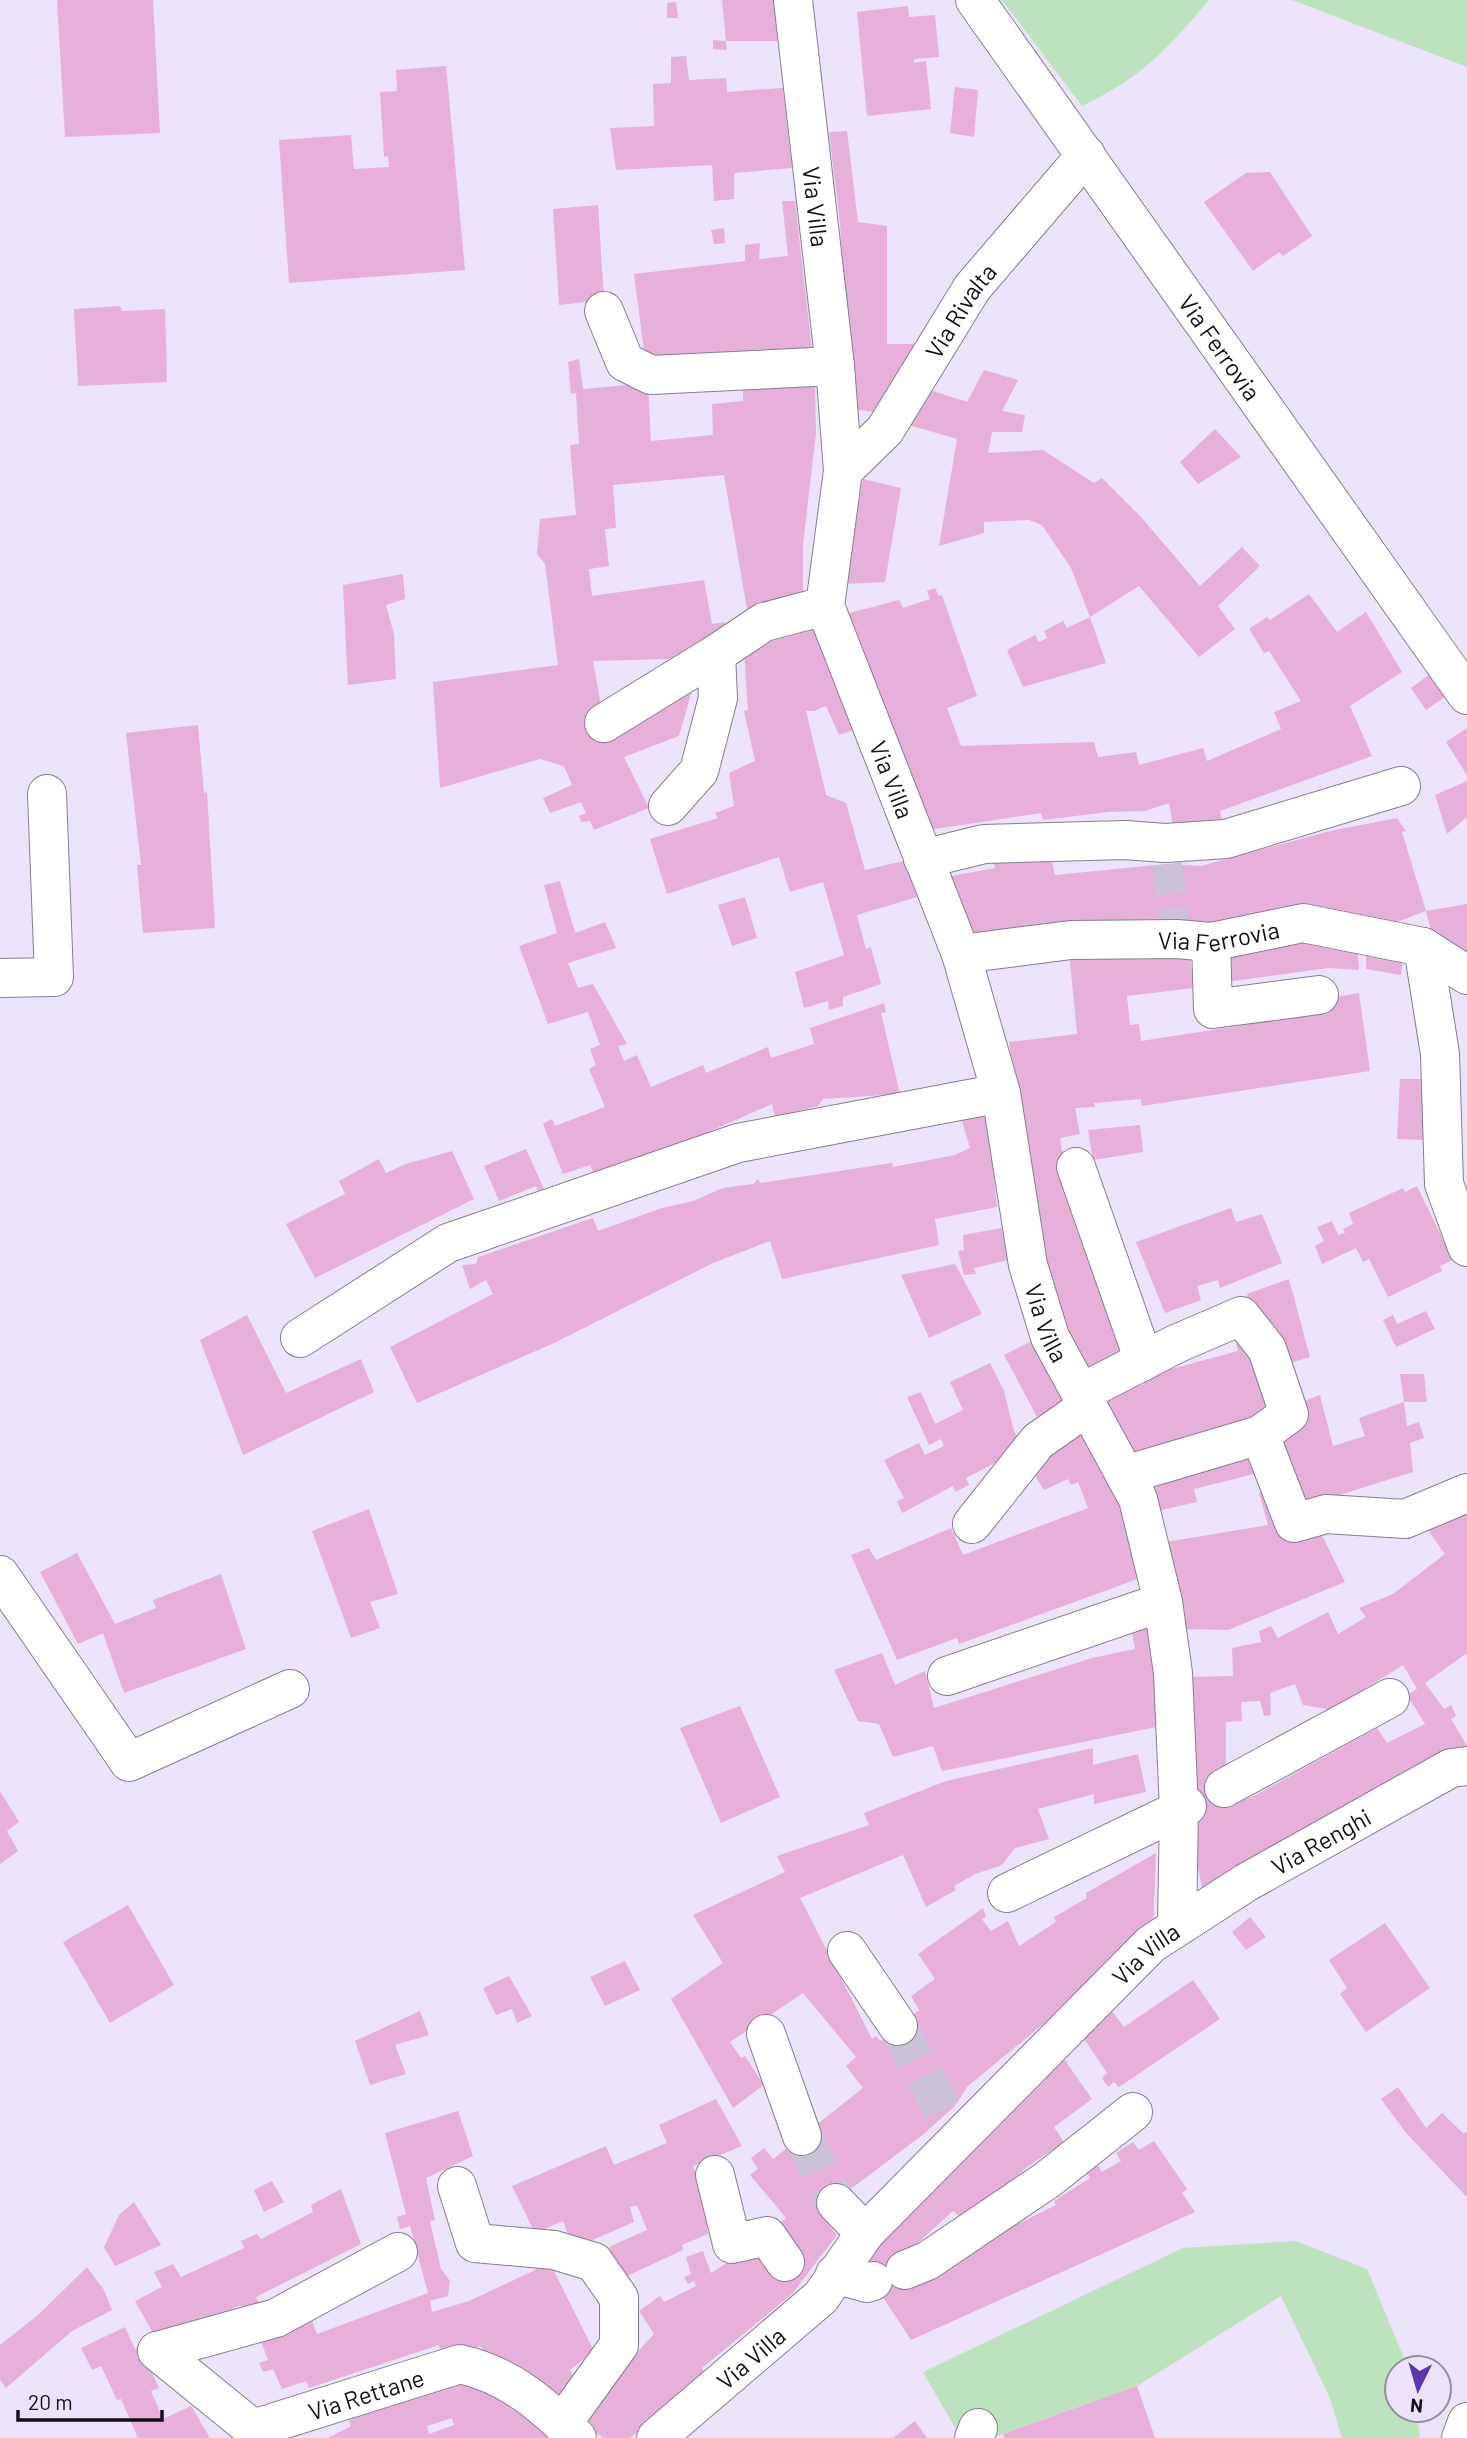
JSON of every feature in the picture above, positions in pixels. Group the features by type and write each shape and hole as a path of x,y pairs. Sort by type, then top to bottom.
{"street":[{"name":"Via Villa","path":"656,2438 811,2278 865,2233 954,2127 1151,1944 1177,1925 1183,1808 1173,1673 1163,1602 1138,1499 1050,1337 1028,1265 1001,1093 961,954 825,606 843,471 835,366 793,0"},
{"name":"Via Ferrovia","path":"975,0 1467,695"},
{"name":"Via Rivalta","path":"843,471 885,430 972,288 1086,155"},
{"path":"604,311 625,362 650,375 835,366"},
{"path":"604,723 764,622 825,606"},
{"path":"668,806 699,771 718,698 716,654"},
{"path":"923,859 985,844 1125,839 1165,843 1226,839 1401,786"},
{"path":"0,978 54,977 47,794"},
{"name":"Via Ferrovia","path":"961,954 1071,940 1177,939 1210,942 1303,923 1423,947 1467,975"},
{"path":"1210,942 1213,1009 1319,995"},
{"path":"1423,947 1440,1054 1444,1184 1467,1247"},
{"path":"300,1338 448,1243 738,1143 1001,1093"},
{"path":"1076,1167 1144,1360"},
{"path":"972,1524 1038,1441 1084,1399 1144,1360 1241,1316 1267,1349 1289,1414 1260,1435 1125,1475"},
{"path":"1260,1435 1294,1523 1326,1514 1405,1519 1467,1493"},
{"path":"0,1575 129,1762 290,1689"},
{"path":"947,1676 1163,1602"},
{"path":"1224,1788 1390,1698"},
{"name":"Via Renghi","path":"1177,1925 1247,1882 1451,1768 1467,1766"},
{"path":"1007,1894 1183,1808"},
{"path":"846,1951 898,2026"},
{"path":"766,2035 802,2136"},
{"path":"715,2175 732,2244 767,2236 811,2278 867,2283 927,2261 1048,2180 1133,2112"},
{"path":"457,2186 475,2243 554,2250 594,2262 619,2298 619,2345 570,2431"},
{"path":"836,2203 865,2233"},
{"name":"Via Rettane","path":"398,2252 276,2318 157,2351 253,2429 460,2364 490,2371 543,2405 570,2431"},
{"path":"1461,2438 1467,2422"}],"green space":[{"path":"1002,0 1209,0 1152,61 1121,84 1082,106"},
{"path":"1292,0 1467,0 1467,67"},
{"path":"1296,2241 1367,2269 1402,2354 1383,2354 1383,2424 1418,2424 1420,2438 1342,2438 1330,2398 1281,2296 1137,2386 991,2438 961,2438 923,2372 1183,2248"}],"building":[{"path":"57,0 153,0 160,133 65,137"},
{"path":"722,0 774,0 778,41 726,41"},
{"path":"676,2 678,18 667,18 667,3"},
{"path":"908,6 909,17 935,15 939,57 914,59 914,63 926,61 931,109 867,116 857,12"},
{"path":"713,40 726,41 727,50 713,49"},
{"path":"686,56 689,80 726,78 727,92 783,88 792,168 734,173 734,199 714,201 712,165 616,170 610,128 654,126 653,84 671,83 671,57"},
{"path":"446,66 465,270 289,283 279,140 351,135 354,169 389,167 388,156 384,157 380,92 397,91 396,70"},
{"path":"955,87 978,90 974,137 950,133"},
{"path":"847,131 858,222 887,226 887,344 928,344 881,413 852,409 840,223 829,132"},
{"path":"1270,172 1312,236 1283,256 1279,252 1253,271 1204,202 1246,173"},
{"path":"782,201 795,201 812,350 646,366 634,274 745,261 745,245 760,243 759,259 788,256"},
{"path":"598,205 604,300 559,305 553,209"},
{"path":"724,228 725,243 714,244 711,230"},
{"path":"120,306 122,311 165,309 167,382 78,386 74,309"},
{"path":"579,359 583,389 648,383 651,441 713,435 712,404 743,401 743,380 815,380 816,433 803,544 803,599 752,612 747,609 724,475 613,485 616,528 605,529 609,566 589,569 592,596 704,580 712,624 724,622 731,630 710,648 668,659 593,661 604,723 695,680 679,736 624,757 649,808 594,830 590,821 581,822 579,816 586,813 581,802 550,813 543,798 572,785 564,766 540,759 440,788 433,682 558,665 545,564 537,554 540,519 576,515 570,445 579,444 576,393 571,394 568,362"},
{"path":"984,370 1018,380 1002,411 1025,415 1022,432 992,432 988,453 1043,450 1094,483 1102,478 1141,517 1200,586 1242,547 1260,566 1218,606 1235,629 1199,657 1139,586 1090,617 1071,568 1042,525 1029,520 984,522 984,533 939,546 957,439 902,423 924,388 967,402"},
{"path":"1215,429 1241,457 1198,484 1180,462"},
{"path":"863,479 901,488 885,582 844,584"},
{"path":"403,574 405,599 386,605 394,634 396,679 348,685 343,585"},
{"path":"935,588 939,596 942,595 977,696 947,708 961,746 1094,742 1098,757 1136,752 1139,765 1203,748 1207,761 1281,729 1274,712 1301,701 1269,651 1264,653 1249,629 1267,617 1270,620 1309,594 1337,632 1366,612 1402,672 1350,706 1372,756 1220,811 1222,820 1174,833 1169,803 1145,811 1108,812 1043,820 1041,813 928,830 846,614 899,600 903,608 930,599 927,591"},
{"path":"1090,617 1106,663 1023,687 1007,650 1035,635 1039,642 1047,638 1044,631 1063,621 1067,628"},
{"path":"812,620 862,727 839,735 826,706 806,711 826,795 846,803 865,870 912,859 924,895 857,915 866,949 871,947 881,984 843,997 843,1006 829,1010 828,1001 804,1008 795,972 844,955 823,882 790,892 779,857 667,894 650,839 718,818 715,813 734,806 729,773 755,761 744,711 748,710 744,651"},
{"path":"1437,669 1452,692 1426,710 1411,688"},
{"path":"198,725 204,793 207,792 215,928 143,933 137,865 141,865 126,733"},
{"path":"1467,728 1467,775 1446,742"},
{"path":"1467,781 1467,817 1447,834 1435,795"},
{"path":"1397,818 1406,831 1402,832 1426,911 1386,926 965,936 946,877 995,868 993,859 1051,856 1055,875 1167,864 1201,866 1330,831"},
{"path":"560,881 575,933 605,922 616,948 568,963 578,988 593,984 627,1044 618,1046 624,1061 637,1055 651,1087 703,1065 706,1073 768,1047 771,1058 814,1044 810,1028 884,1003 886,1012 881,1013 900,1094 823,1099 818,1106 775,1117 772,1104 597,1181 590,1165 563,1174 543,1124 552,1119 555,1126 605,1107 589,1069 596,1065 590,1049 600,1045 588,1012 548,1024 519,946 557,933 544,885"},
{"path":"745,897 757,938 732,946 718,905"},
{"path":"1467,904 1467,958 1435,946 1426,911"},
{"path":"1357,941 1359,970 1328,968 1226,982 1222,962 1241,944"},
{"path":"1366,942 1403,957 1401,975 1366,969"},
{"path":"1151,946 1190,959 1194,988 1127,996 1130,1025 1139,1024 1141,1041 1330,1012 1330,998 1359,993 1370,1071 1142,1106 1141,1099 1094,1103 1095,1107 1075,1108 1080,1134 1060,1138 1066,1181 1076,1228 1124,1352 1111,1366 1084,1368 1037,1250 1009,1042 1077,1034 1069,951"},
{"path":"1400,1079 1429,1079 1427,1140 1397,1139"},
{"path":"987,1107 997,1207 935,1219 939,1245 782,1279 770,1241 713,1263 554,1343 417,1403 390,1347 493,1294 486,1280 470,1289 462,1265 476,1264 478,1257 593,1218 598,1231 662,1208 693,1201 723,1188 753,1184 758,1179 760,1183 892,1163 893,1167 955,1155 970,1148 961,1117"},
{"path":"1140,1125 1143,1152 1093,1160 1088,1130"},
{"path":"526,1149 544,1189 538,1191 536,1186 499,1201 484,1166"},
{"path":"452,1151 474,1199 315,1278 286,1224 345,1194 339,1181 379,1159 386,1173 406,1164"},
{"path":"1417,1186 1453,1260 1440,1266 1442,1271 1388,1297 1369,1259 1363,1262 1356,1248 1322,1264 1315,1246 1324,1241 1317,1227 1332,1221 1338,1235 1345,1233 1343,1229 1353,1224 1349,1213 1403,1188 1405,1192"},
{"path":"1231,1208 1236,1222 1262,1214 1282,1263 1220,1288 1218,1280 1197,1286 1201,1300 1165,1313 1136,1242"},
{"path":"1002,1228 1008,1260 974,1268 976,1274 964,1275 958,1251 964,1250 963,1235"},
{"path":"955,1264 982,1314 929,1338 901,1275"},
{"path":"1289,1279 1310,1357 1284,1365 1258,1327 1247,1294"},
{"path":"1426,1311 1435,1329 1396,1347 1383,1320 1393,1315 1397,1324"},
{"path":"247,1315 286,1393 361,1359 374,1392 243,1455 200,1340"},
{"path":"1036,1339 1066,1403 1037,1417 1004,1355"},
{"path":"1243,1341 1250,1348 1272,1417 1133,1457 1101,1397 1144,1384 1142,1377 1238,1351 1236,1344"},
{"path":"990,1363 1004,1391 1013,1428 1022,1449 966,1478 969,1485 955,1492 953,1486 902,1513 897,1501 904,1498 884,1460 919,1443 925,1455 944,1446 941,1439 929,1445 907,1397 921,1392 935,1424 963,1410 950,1382"},
{"path":"1400,1374 1424,1374 1427,1402 1404,1402"},
{"path":"1320,1395 1333,1446 1365,1436 1359,1418 1404,1402 1407,1426 1419,1422 1424,1438 1410,1443 1413,1472 1301,1507 1275,1439 1299,1403"},
{"path":"1083,1431 1117,1498 1143,1577 959,1644 957,1638 897,1660 851,1555 869,1548 876,1560 951,1528 963,1555 1088,1508 1078,1482 1071,1485 1068,1479 1044,1490 1031,1469"},
{"path":"1247,1451 1254,1474 1194,1489 1197,1502 1153,1512 1144,1481"},
{"path":"1271,1487 1319,1529 1345,1582 1228,1630 1182,1629 1160,1543 1268,1525 1259,1493"},
{"path":"369,1509 398,1594 370,1602 380,1628 351,1638 312,1531"},
{"path":"1467,1510 1467,1653 1425,1683 1444,1709 1451,1705 1456,1716 1451,1719 1467,1746 1467,1754 1203,1892 1189,1823 1186,1677 1233,1676 1232,1648 1261,1642 1259,1631 1271,1626 1278,1638 1328,1612 1338,1634 1366,1617 1359,1608 1393,1594 1445,1554 1425,1526","holes":["1403,1665 1417,1689 1407,1695 1425,1724 1387,1743 1377,1728 1254,1796 1226,1807 1226,1722 1242,1721 1241,1702 1260,1701 1264,1716 1271,1715 1270,1693 1295,1684 1303,1705 1332,1710"]},
{"path":"77,1553 115,1624 156,1608 153,1600 221,1574 246,1649 124,1693 103,1633 78,1644 40,1572"},
{"path":"1149,1624 1161,1726 942,1771 933,1746 893,1757 879,1724 858,1721 834,1670 882,1653 895,1685 925,1671 934,1708 1092,1658 1135,1649 1131,1627"},
{"path":"740,1706 780,1797 721,1823 680,1728"},
{"path":"1093,1748 1093,1765 1138,1754 1146,1792 1094,1804 1094,1794 1038,1809 1049,1839 1015,1848 1002,1865 975,1874 954,1886 956,1890 926,1907 903,1855 800,1898 872,2039 876,2036 880,2041 919,2010 911,1996 935,1979 918,1954 983,1908 986,1917 982,1919 991,1931 1008,1921 1019,1946 1056,1922 1054,1917 1087,1898 1086,1893 1156,1853 1153,1933 967,2087 955,2106 925,2133 819,2213 837,2235 792,2294 702,2368 706,2377 630,2438 603,2438 585,2424 628,2362 654,2334 639,2311 660,2296 664,2302 696,2286 694,2281 688,2284 684,2277 691,2274 686,2257 703,2251 711,2273 752,2247 786,2218 750,2175 758,2169 751,2158 764,2148 773,2159 863,2088 846,2066 856,2057 803,1993 730,2042 741,2058 745,2056 764,2085 733,2108 671,1999 723,1963 693,1915 785,1872 777,1856 869,1825 864,1813 946,1781"},
{"path":"0,1791 19,1822 7,1831 18,1851 0,1864"},
{"path":"128,1905 174,1985 110,2023 63,1942"},
{"path":"1250,1917 1266,1937 1246,1950 1232,1932"},
{"path":"1385,1923 1430,1988 1366,2032 1340,1994 1347,1988 1329,1960"},
{"path":"625,1961 640,1990 605,2006 590,1977"},
{"path":"509,1976 532,2016 517,2023 512,2009 496,2015 483,1988"},
{"path":"1193,1980 1220,2019 1119,2087 1114,2082 1108,2087 1102,2078 1107,2073 1084,2039 1112,2011 1124,2027"},
{"path":"420,2011 429,2035 395,2045 406,2074 370,2085 355,2041"},
{"path":"1064,2059 1092,2099 1054,2127 1064,2142 1027,2167 979,2209 962,2219 953,2211 914,2246 999,2233 1056,2205 1054,2201 1090,2178 1081,2165 1093,2157 1102,2172 1121,2161 1116,2153 1133,2142 1139,2150 1154,2141 1187,2189 1182,2193 1195,2212 911,2340 860,2262"},
{"path":"1398,2087 1426,2128 1442,2113 1464,2134 1467,2131 1467,2197 1406,2133 1381,2099"},
{"path":"716,2099 742,2146 693,2166 714,2216 716,2227 707,2229 708,2234 682,2245 683,2250 623,2278 609,2247 647,2230 637,2205 630,2207 634,2222 574,2248 563,2221 535,2233 512,2186 606,2146 614,2165 667,2143 659,2125"},
{"path":"458,2111 473,2156 426,2178 435,2220 430,2221 441,2269 450,2281 448,2296 430,2301 432,2312 469,2301 550,2263 594,2351 570,2370 577,2383 560,2408 484,2353 481,2346 442,2354 439,2345 309,2388 306,2381 282,2389 273,2369 263,2372 259,2363 268,2360 260,2339 311,2318 317,2334 428,2293 410,2226 400,2229 397,2217 406,2214 385,2133"},
{"path":"272,2181 284,2202 264,2212 254,2190"},
{"path":"341,2189 361,2244 256,2297 261,2307 246,2315 240,2305 159,2344 135,2301 162,2287 154,2272 173,2264 181,2277 244,2248 241,2241 257,2234 261,2239 313,2212 311,2205"},
{"path":"134,2202 161,2245 115,2266 104,2247 119,2215"},
{"path":"87,2267 104,2290 112,2310 72,2331 6,2388 0,2380 0,2345 38,2315"},
{"path":"125,2327 135,2349 140,2346 159,2388 151,2391 163,2419 191,2406 210,2438 138,2438 121,2399 117,2400 101,2366 92,2370 81,2348"},
{"path":"463,2372 568,2438 328,2438 351,2426 345,2408","holes":["452,2418 454,2425 429,2434 427,2426"]},
{"path":"1137,2386 1155,2438 1005,2438 1003,2434"},
{"path":"915,2421 927,2438 893,2438"}],"tunnel":[{"path":"1167,864 1175,926"},
{"path":"898,2026 945,2115"},
{"path":"802,2136 836,2203"}]}
